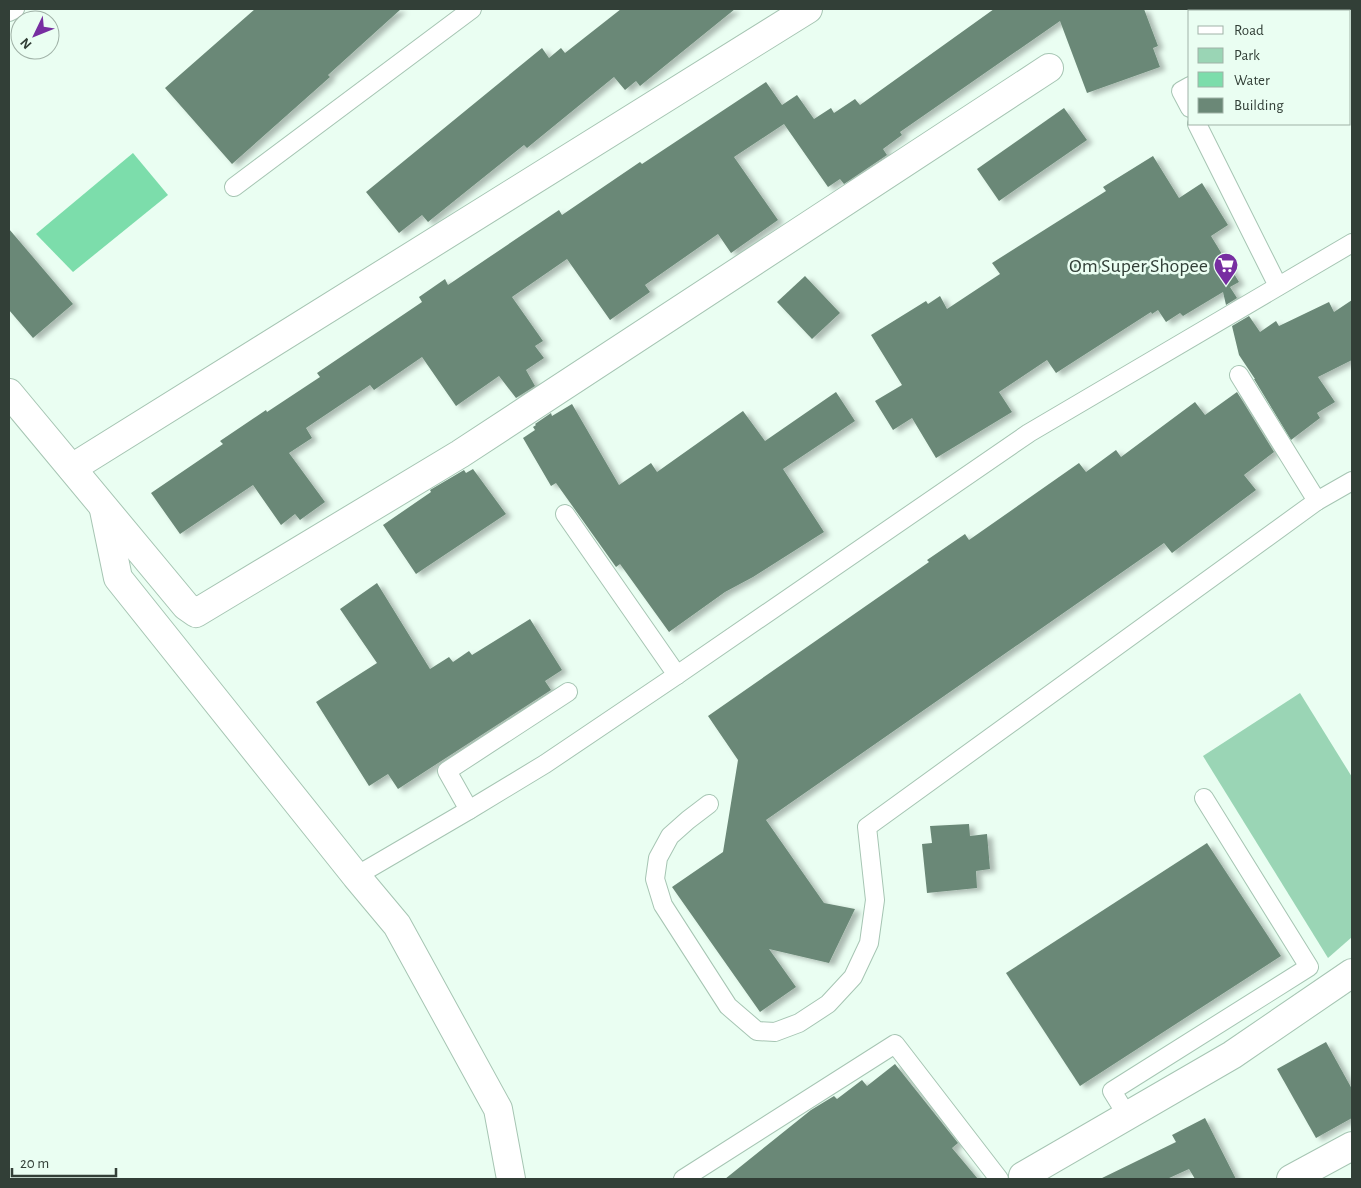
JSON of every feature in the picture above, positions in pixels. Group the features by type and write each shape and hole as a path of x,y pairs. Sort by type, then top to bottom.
{"street":[{"path":"72,468 808,9"},
{"path":"9,393 186,606 196,613 460,454 1049,68"},
{"path":"103,507 118,578 397,925 498,1110 511,1179"},
{"path":"1013,1178 1128,1117 1232,1055 1352,973"},
{"path":"1291,1179 1352,1146"}],"lane":[{"path":"9,12 15,9"},
{"path":"234,188 472,9"},
{"path":"1188,87 1181,91 1188,104"},
{"path":"1198,125 1278,286"},
{"path":"356,876 545,764 1029,433 1352,243"},
{"path":"1239,375 1317,501"},
{"path":"709,804 670,836 658,858 655,879 663,905 728,1006 756,1031 775,1032 800,1023 828,1004 853,976 869,944 875,900 867,827 1317,501 1352,482"},
{"path":"565,514 677,675"},
{"path":"469,810 447,771 568,692"},
{"path":"1128,1117 1112,1091 1309,967 1204,798"},
{"path":"683,1179 895,1044 1013,1178"}],"green space":[{"path":"1300,693 1352,777 1352,937 1328,958 1203,756"}],"water":[{"path":"133,153 168,195 73,272 36,234"}],"building":[{"path":"255,9 401,9 328,75 330,77 232,164 165,88"},
{"path":"621,9 735,9 640,86 636,81 625,90 614,77 527,148 524,145 428,222 422,215 399,233 366,192 542,48 549,58 561,48 565,53"},
{"path":"994,9 1144,9 1158,46 1153,48 1160,67 1087,93 1060,21 900,132 902,135 883,149 887,155 844,184 840,179 828,187 784,124 734,157 778,220 731,253 718,234 645,285 650,292 610,320 567,259 512,297 543,341 535,346 544,358 526,370 535,386 516,398 499,376 456,406 422,357 374,390 370,385 306,428 312,438 289,453 325,502 300,520 295,514 281,525 253,485 180,534 151,493 223,444 220,441 320,377 317,373 422,302 419,297 445,279 448,285 559,210 562,215 640,162 642,164 766,82 782,105 797,95 814,119 831,108 834,113 855,99 860,105"},
{"path":"1064,108 1087,140 999,201 977,169"},
{"path":"1153,156 1179,198 1202,183 1228,225 1211,236 1239,282 1230,287 1237,298 1226,305 1223,292 1183,316 1180,313 1166,322 1158,310 1152,314 1151,312 1056,373 1047,360 999,392 1012,412 936,458 912,418 893,430 875,401 902,385 871,335 926,301 928,304 940,296 947,309 1000,274 992,263 1106,191 1103,187"},
{"path":"9,229 73,304 33,338 9,310"},
{"path":"805,276 840,313 812,339 777,302"},
{"path":"1352,300 1352,360 1318,377 1335,402 1317,413 1320,418 1291,440 1239,355 1232,326 1249,316 1260,332 1276,321 1279,326 1329,302 1334,312"},
{"path":"836,392 855,421 783,469 824,532 753,577 725,592 669,632 620,564 616,567 556,483 551,486 523,438 535,430 533,427 535,424 551,413 552,416 572,404 619,485 651,463 657,472 743,411 765,441"},
{"path":"1237,392 1274,452 1244,475 1256,490 1172,553 1164,543 766,820 824,903 855,909 829,963 769,949 796,987 760,1012 672,887 723,852 738,760 708,716 929,562 927,560 965,534 969,540 1079,463 1086,472 1116,450 1121,457 1195,402 1205,415"},
{"path":"473,469 506,514 416,574 383,525 431,492 430,490 464,470 466,473"},
{"path":"377,583 430,669 449,657 453,662 469,651 472,655 530,619 562,670 545,681 551,690 398,789 388,774 369,786 316,702 377,663 340,609"},
{"path":"969,824 970,836 987,834 990,869 976,871 977,888 927,893 922,844 932,843 930,826"},
{"path":"1207,843 1281,956 1080,1086 1006,973"},
{"path":"1326,1042 1352,1089 1352,1118 1316,1138 1277,1069"},
{"path":"895,1064 958,1143 952,1148 978,1179 725,1179 811,1110 834,1096 837,1099 862,1080 867,1086"},
{"path":"1205,1118 1236,1179 1195,1179 1189,1169 1167,1179 1100,1179 1176,1142 1172,1135"}],"place":[{"name":"Om Super Shopee","path":"1226,286"}]}
